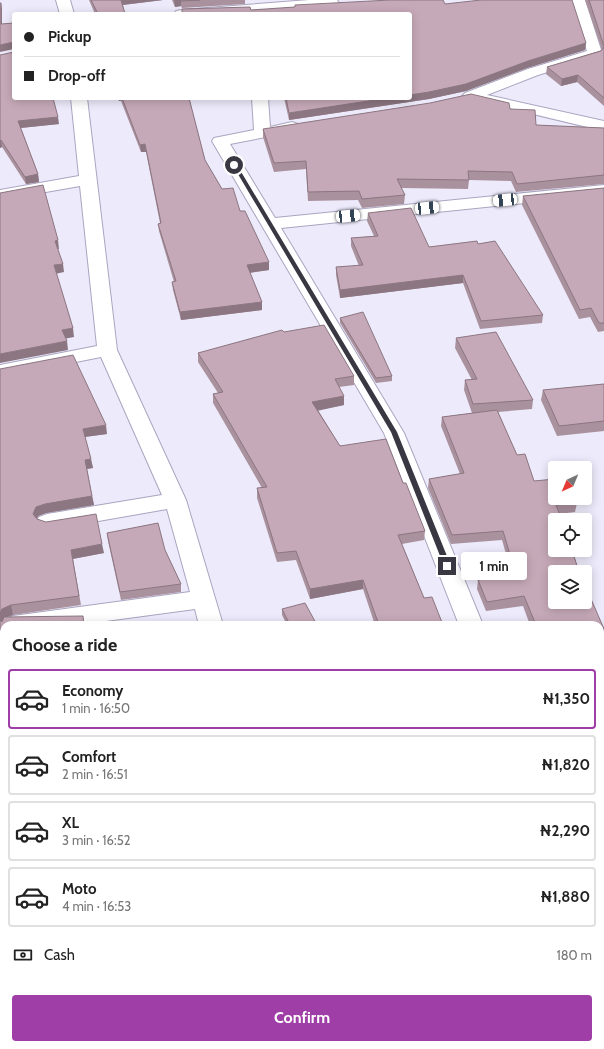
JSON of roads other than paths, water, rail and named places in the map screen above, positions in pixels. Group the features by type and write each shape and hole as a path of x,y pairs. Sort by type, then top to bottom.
{"street":[{"path":"63,0 66,12"},
{"path":"578,0 595,53 533,72 464,97 604,126"},
{"path":"204,12 272,6 348,3"},
{"path":"79,100 107,350 175,500 210,621"},
{"path":"260,100 262,131"},
{"path":"307,124 262,131 220,141 394,432 469,621"},
{"path":"0,195 87,180"},
{"path":"270,224 604,190"},
{"path":"0,371 107,350"},
{"path":"47,522 175,500"},
{"path":"43,621 204,599"}]}
